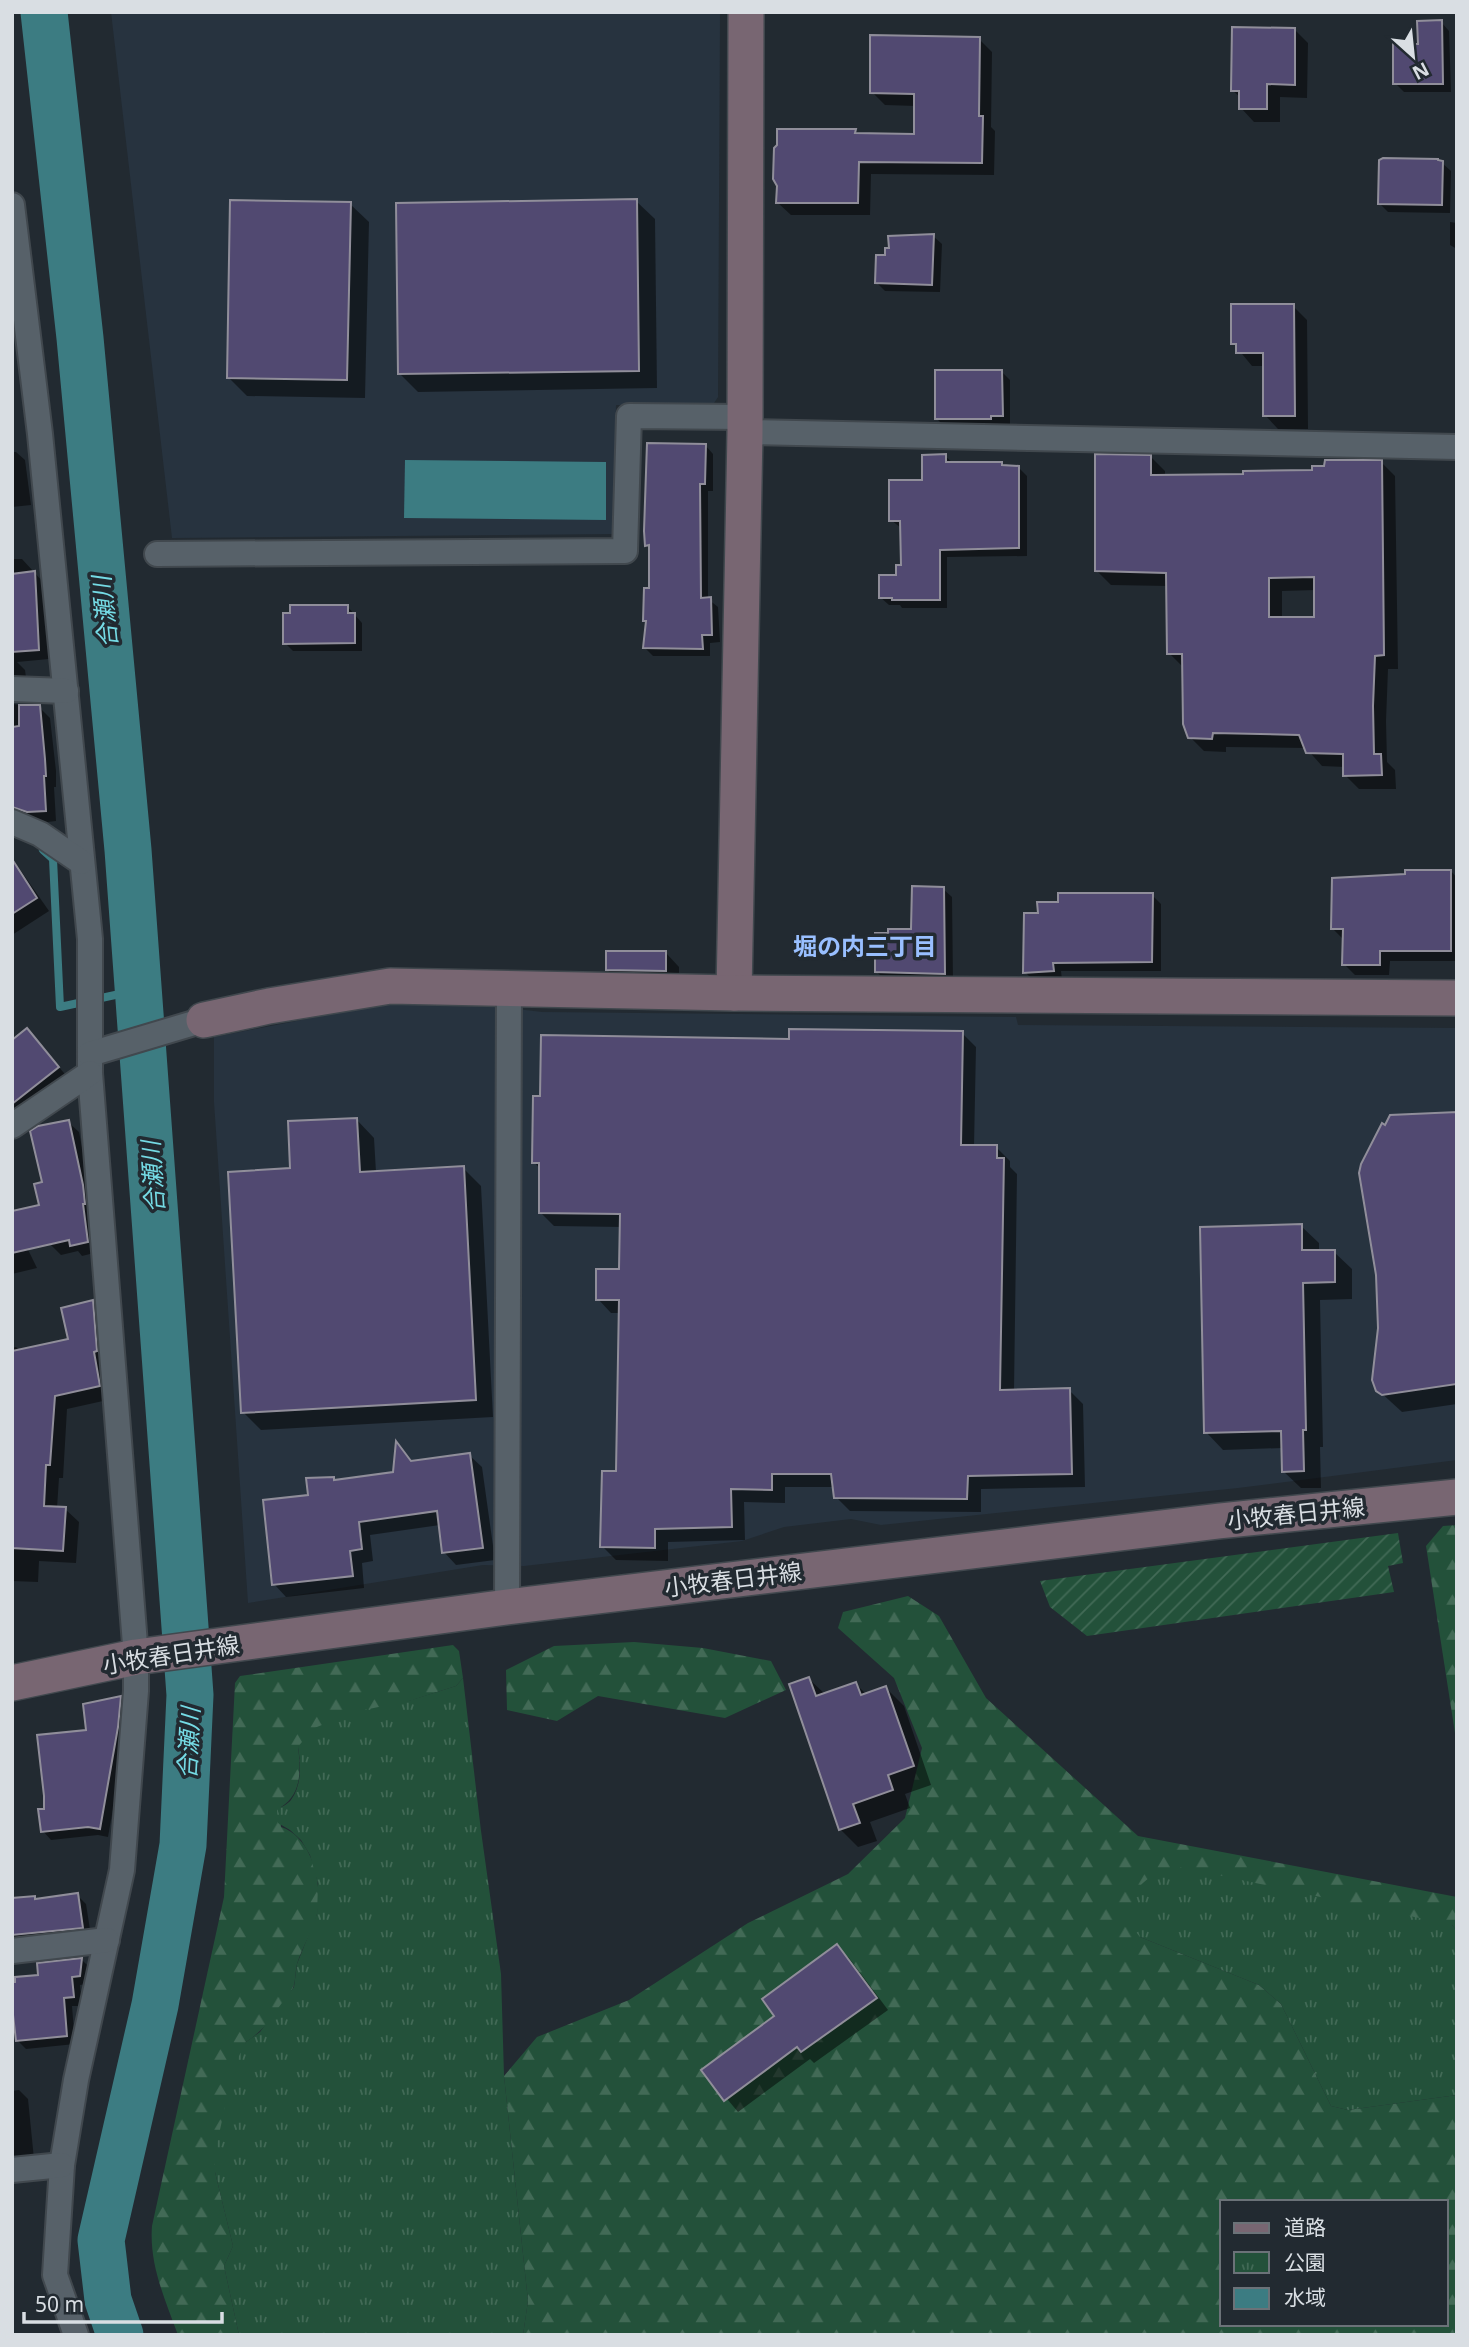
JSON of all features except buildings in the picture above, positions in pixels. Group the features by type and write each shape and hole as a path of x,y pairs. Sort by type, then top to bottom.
{"street":[{"path":"734,993 745,425 746,12"},
{"path":"12,205 40,434 90,939 92,1060 148,1656 136,1691 122,1870 76,2080 62,2165 55,2275 76,2335"},
{"path":"157,554 625,551 629,416 745,425 1457,447"},
{"path":"12,689 66,691"},
{"path":"12,822 40,834 81,862"},
{"path":"12,1126 92,1060 204,1020 390,986 734,993 1457,998"},
{"path":"507,1607 509,989"},
{"name":"小牧春日井線","path":"12,1683 148,1656 507,1607 1219,1521 1457,1497"},
{"path":"12,1951 107,1940"},
{"path":"12,2170 62,2165"}],"shaded area":[{"path":"111,12 720,12 718,397 712,406 616,405 613,534 172,538"},
{"path":"388,1003 484,1005 542,1012 1016,1017 1018,1025 1457,1028 1457,1460 1238,1488 881,1525 851,1519 784,1527 742,1541 524,1566 483,1565 248,1603 214,1102 214,1037"}],"green space":[{"path":"1457,1525 1457,1746 1426,1546 1443,1526"},
{"path":"1398,1533 1403,1563 1388,1566 1394,1592 1087,1636 1050,1607 1040,1581"},
{"path":"908,1596 939,1616 986,1698 1138,1836 1457,1897 1457,1931 1452,1925 1140,1937 1259,1985 1281,2004 1331,2106 1348,2110 1457,2095 1457,2335 523,2335 528,2301 504,2076 537,2037 629,2000 748,1923 848,1874 905,1818 922,1748 894,1678 838,1628 843,1612"},
{"path":"634,1642 703,1648 771,1661 786,1690 725,1718 598,1696 557,1721 507,1710 506,1670 554,1646"},
{"path":"453,1645 459,1651 463,1678 456,1686 409,1701 298,1747 298,1780 293,1795 281,1807 281,1827 292,1832 301,1841 313,1863 318,1889 317,1914 297,1964 292,1990 272,2019 246,2042 215,2172 233,2246 224,2266 239,2335 178,2335 155,2268 152,2226 224,1897 235,1683 240,1676"},
{"path":"463,1678 501,1974 504,2076 528,2301 523,2335 239,2335 224,2266 233,2246 215,2172 214,2157 234,2066 246,2042 260,2032 294,1987 297,1964 317,1914 318,1884 310,1855 301,1840 278,1823 277,1810 290,1801 299,1781 298,1747 312,1729 354,1712 408,1701 456,1686"},
{"path":"1180,1867 1452,1925 1457,1931 1457,2095 1348,2110 1331,2106 1281,2004 1259,1985 1140,1937 1135,1931 1132,1920 1135,1893 1146,1880 1161,1872"}],"water":[{"path":"405,460 606,462 606,520 404,518"}],"waterway":[{"name":"合瀬川","path":"44,12 80,338 128,850 190,1695 183,1845 155,2005 101,2240 108,2300 120,2335"},
{"path":"43,850 53,859 60,1007 138,990"}],"district":[{"name":"堀の内三丁目","path":"865,945"}]}
